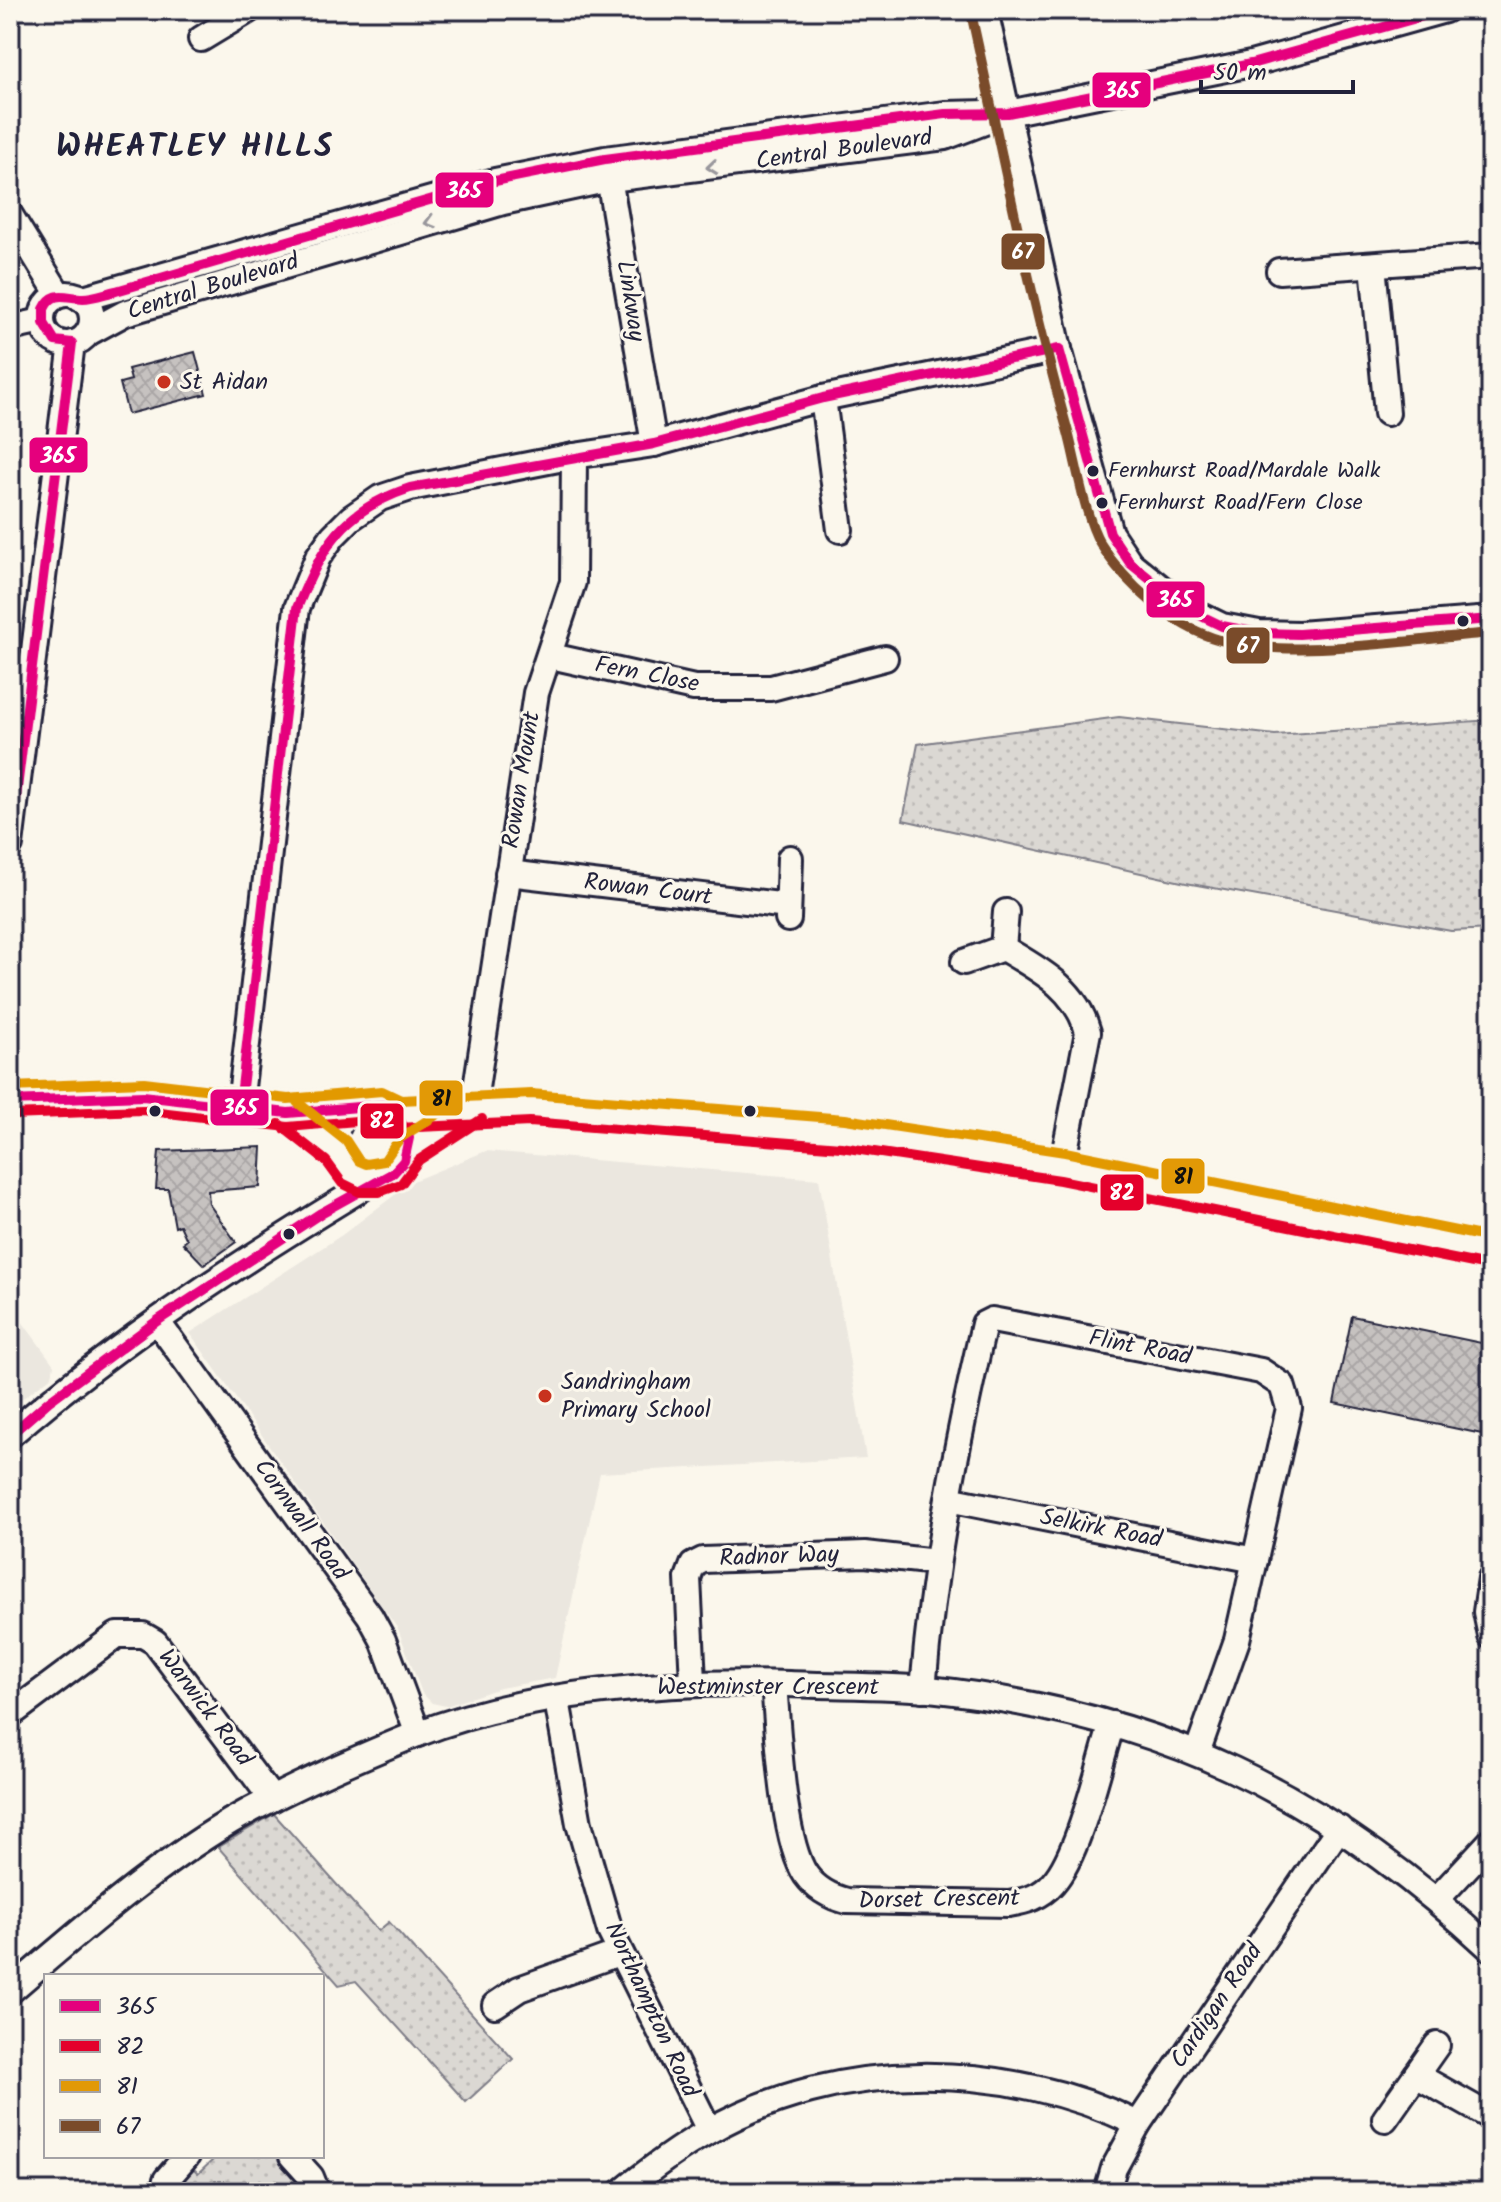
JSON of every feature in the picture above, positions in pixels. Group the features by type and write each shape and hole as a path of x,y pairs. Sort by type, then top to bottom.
{"street":[{"path":"201,39 249,10"},
{"path":"985,10 1059,349 1110,533 1130,563 1187,609 1222,626 1259,633 1299,634 1491,619"},
{"name":"Central Boulevard","path":"70,297 503,202 607,169 809,145 945,137 1008,113 1251,64 1445,10"},
{"name":"Linkway","path":"607,169 654,444"},
{"path":"10,215 70,297 91,313 80,338 10,845"},
{"name":"Central Boulevard","path":"80,338 125,313 356,232"},
{"path":"1279,271 1491,256"},
{"path":"1373,265 1387,413"},
{"path":"70,297 47,303 42,321 47,335 55,341 80,338"},
{"path":"10,328 42,321"},
{"path":"240,1105 297,608 318,557 351,518 380,498 410,488 654,444 823,398 1059,349"},
{"path":"823,398 840,530"},
{"name":"Rowan Mount","path":"473,1108 536,693 551,656 573,582 574,456"},
{"name":"Fern Close","path":"551,656 694,688 771,688 885,658"},
{"name":"Rowan Court","path":"508,873 788,915 790,858"},
{"path":"1003,948 1006,912"},
{"path":"1003,948 1047,974 1074,998 1088,1032 1062,1166"},
{"path":"964,962 1003,948"},
{"path":"10,1101 143,1096 288,1113 352,1110 365,1105 382,1105 397,1114 407,1127 409,1149"},
{"path":"397,1114 473,1108 530,1108 843,1133 1062,1166 1491,1252"},
{"path":"10,1435 49,1401 157,1321 321,1213 379,1178 393,1173 409,1149 473,1108"},
{"path":"321,1213 339,1157 339,1125 352,1110"},
{"path":"288,1113 363,1178 379,1178"},
{"name":"Flint Road","path":"923,1689 936,1562 961,1421 984,1324 992,1320 1231,1365 1273,1378 1287,1393 1289,1408 1237,1640 1197,1753"},
{"name":"Cornwall Road","path":"157,1321 370,1616 383,1640 418,1734"},
{"name":"Selkirk Road","path":"948,1499 1255,1560"},
{"name":"Radnor Way","path":"693,1682 688,1578 693,1565 703,1560 865,1554 936,1562"},
{"path":"1491,1578 1486,1612 1491,1636"},
{"name":"Warwick Road","path":"10,1715 117,1635 143,1635 155,1642 272,1799"},
{"name":"Westminster Crescent","path":"10,1991 103,1913 206,1837 272,1799 418,1734 479,1715 620,1689 693,1682 923,1689 1046,1707 1112,1724 1197,1753 1290,1796 1437,1899 1491,1949"},
{"name":"Dorset Crescent","path":"774,1684 781,1776 798,1861 813,1883 833,1897 847,1901 1009,1904 1030,1900 1044,1891 1054,1883 1073,1844 1112,1724"},
{"name":"Northampton Road","path":"557,1700 579,1824 619,1953 709,2130"},
{"name":"Cardigan Road","path":"1107,2192 1114,2168 1138,2124 1339,1828"},
{"path":"1437,1899 1491,1841"},
{"path":"495,2005 519,1989 619,1953"},
{"path":"1385,2119 1437,2045"},
{"path":"1416,2075 1491,2117"},
{"path":"622,2192 709,2130 811,2091 908,2076 965,2076 1027,2084 1069,2096 1138,2124"},
{"path":"163,2192 166,2180 185,2158"},
{"path":"294,2158 311,2177 317,2192"}],"shaded area":[{"path":"1119,717 1275,735 1491,720 1491,929 1451,931 1186,883 903,820 918,744"},
{"name":"Sandringham Primary School","path":"486,1151 819,1179 866,1458 600,1473 555,1678 500,1688 446,1706 432,1703 422,1693 398,1629 190,1333 342,1235 413,1181"},
{"path":"10,1305 54,1365 52,1376 10,1408"},
{"path":"274,1814 378,1931 389,1922 513,2059 466,2102 356,1981 339,1985 218,1847"},
{"path":"215,2158 283,2158 310,2192 169,2192 190,2166 198,2174"}],"building":[{"name":"St Aidan","path":"195,352 206,394 128,414 120,383 131,380 128,369"},
{"path":"262,1147 260,1187 208,1191 209,1204 236,1242 204,1265 183,1243 187,1240 180,1225 175,1227 168,1189 156,1189 159,1151"},
{"path":"1352,1316 1491,1345 1491,1388 1482,1434 1334,1403"}],"transit line":[{"name":"365","path":"10,845 72,343 55,341 44,323 44,309 52,299 60,296 87,298 116,291 495,181 605,159 945,114 1008,113 1251,64 1445,10"},
{"name":"67","path":"971,13 1028,276 1085,505 1100,543 1122,573 1151,602 1185,625 1220,640 1249,646 1317,648 1491,633"},
{"name":"365","path":"240,1105 297,608 316,566 338,533 368,507 410,488 654,444 823,398 1059,349 1110,533 1130,563 1187,609 1222,626 1259,633 1299,634 1491,619"},
{"name":"81","path":"10,1087 144,1082 288,1099 382,1091 401,1100 531,1094 845,1119 1065,1152 1491,1238"},
{"name":"365","path":"10,1101 143,1096 288,1113 382,1105 397,1114 409,1138 404,1161 393,1173 321,1213 157,1321 49,1401 10,1435"},
{"name":"81","path":"297,1102 346,1141 359,1161 366,1164 384,1161 400,1138 464,1097"},
{"name":"82","path":"11,1115 142,1110 288,1127 379,1119 396,1128 530,1122 841,1147 1060,1180 1488,1266"},
{"name":"82","path":"279,1124 326,1161 342,1183 360,1192 379,1192 401,1184 419,1160 482,1119"}],"place":[{"name":"St Aidan","path":"164,382"},
{"name":"Fernhurst Road/Mardale Walk","path":"1093,471"},
{"name":"Fernhurst Road/Fern Close","path":"1102,503"},
{"name":"Sandringham Primary School","path":"545,1396"}],"district":[{"name":"WHEATLEY HILLS","path":"195,147"}]}
